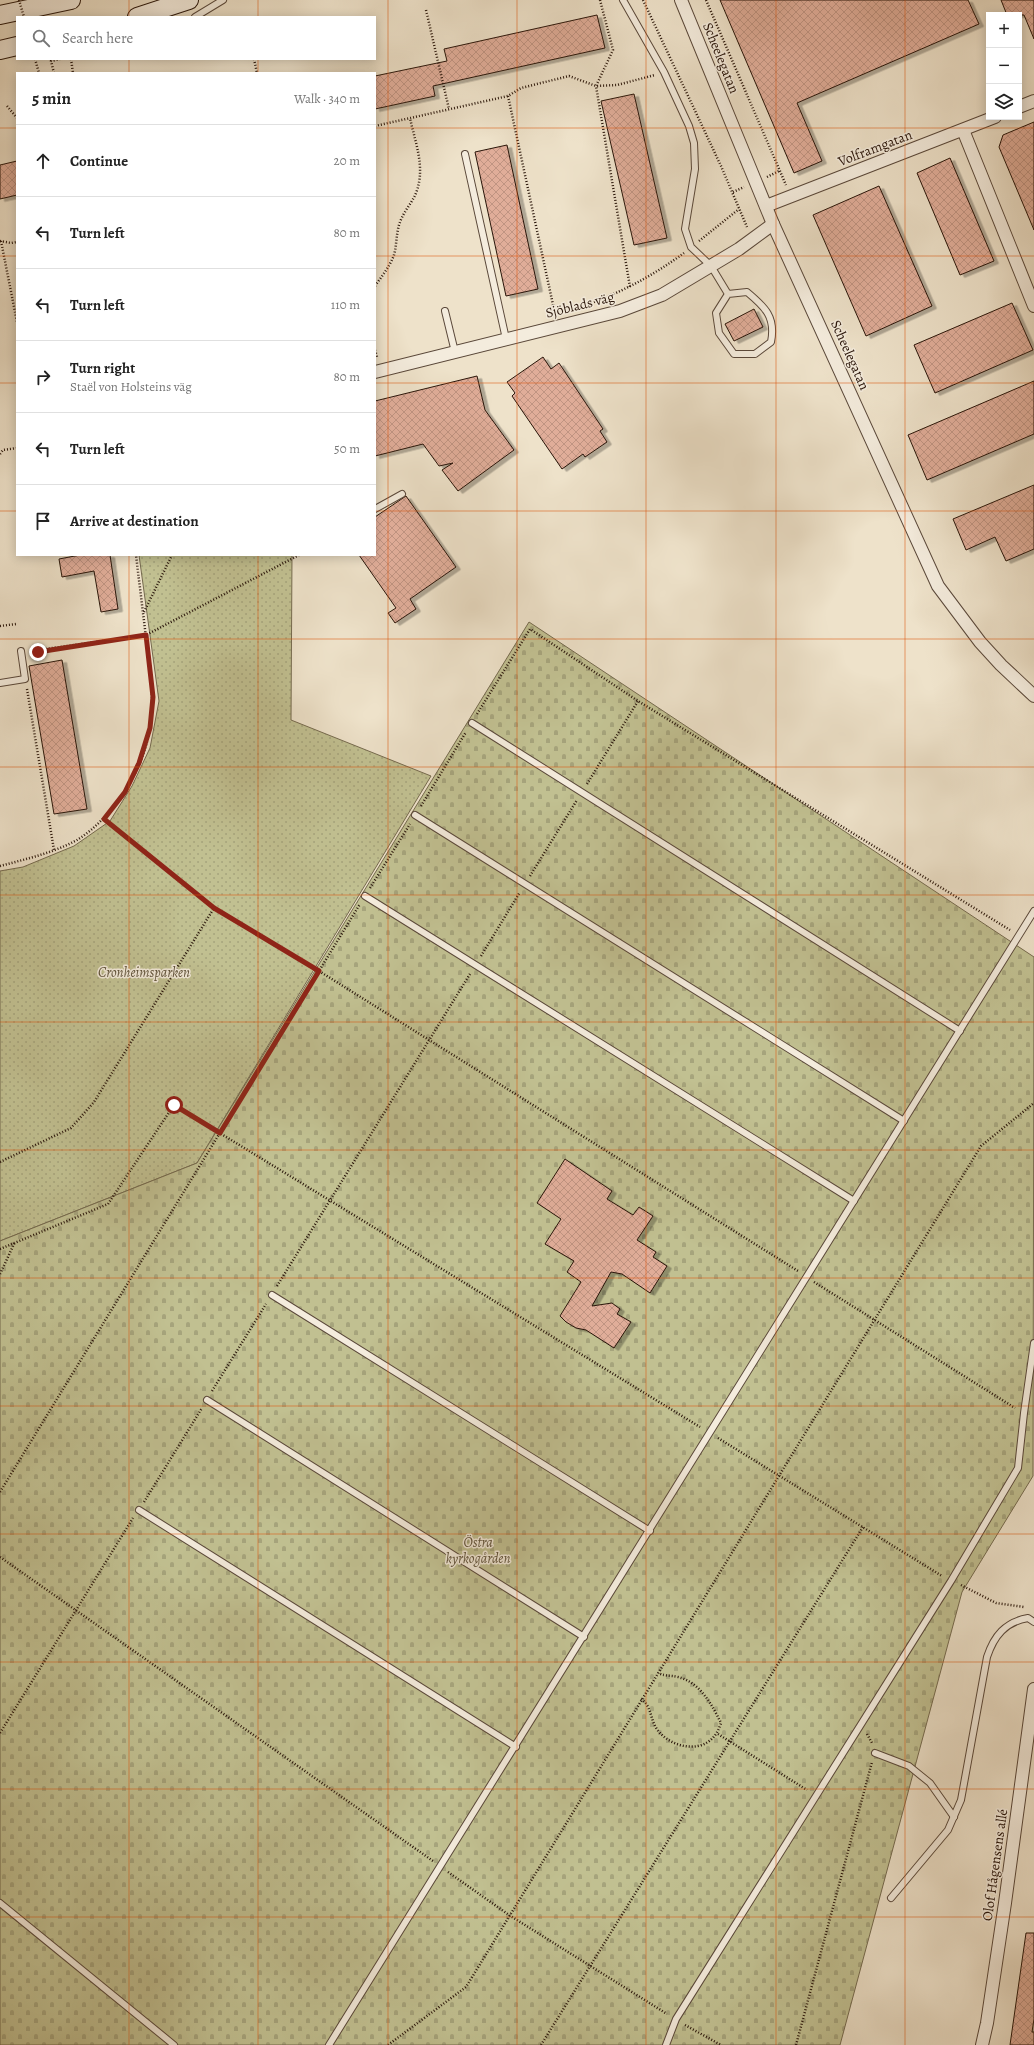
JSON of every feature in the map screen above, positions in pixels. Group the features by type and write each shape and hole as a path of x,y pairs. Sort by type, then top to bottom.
{"main road":[{"path":"0,15 71,0"},
{"path":"141,16 189,0"},
{"path":"0,51 16,46"}],"street":[{"name":"Scheelegatan","path":"681,0 766,206 938,586 980,642 1001,665 1034,696"},
{"path":"1022,106 1034,101"},
{"name":"Volframgatan","path":"766,206 988,120"},
{"path":"963,130 1034,306"},
{"name":"Sjöblads väg","path":"376,372 620,311 662,295 739,249 774,224"},
{"name":"Olof Hågensens allé","path":"982,2045 987,2023 1003,1918 1034,1688"}],"lane":[{"path":"198,16 223,0"},
{"path":"623,0 664,72 689,126 694,142 695,169 685,229 691,247 710,266 728,294"},
{"path":"0,51 16,51"},
{"path":"465,154 506,339"},
{"path":"747,292 764,305 774,328 771,342 755,354 734,354 719,333 716,313 728,294 747,292"},
{"path":"445,311 455,352"},
{"path":"376,508 402,494"},
{"path":"0,683 25,679 21,651"},
{"path":"472,723 960,1030"},
{"path":"415,815 904,1122"},
{"path":"365,896 854,1201"},
{"path":"329,2045 439,1866 516,1747 1034,911"},
{"path":"272,1294 650,1531"},
{"path":"666,2045 676,2019 951,1581 1018,1468 1034,1343"},
{"path":"207,1400 584,1637"},
{"path":"139,1510 516,1747"},
{"path":"891,1898 948,1830 961,1800 987,1657 992,1642 1015,1620 1028,1618 1034,1622"},
{"path":"875,1753 909,1766 930,1783 954,1817"},
{"path":"0,1903 174,2045"}],"path":[{"path":"19,0 24,16"},
{"path":"600,0 613,50 596,86 630,287"},
{"path":"706,0 791,197"},
{"path":"426,10 449,109"},
{"path":"35,60 39,72"},
{"path":"54,72 51,61 56,60"},
{"path":"71,60 73,72"},
{"path":"254,60 257,72"},
{"path":"376,126 508,96 521,88 569,76 596,86 617,85 676,69"},
{"path":"508,96 556,315"},
{"path":"7,106 16,117"},
{"path":"376,285 388,267 394,254 396,234 401,220 416,192 420,175 420,164 410,118"},
{"path":"591,303 630,287 659,272 739,209"},
{"path":"16,242 0,241 16,317"},
{"path":"548,317 560,314"},
{"path":"376,357 384,356"},
{"path":"0,448 3,450 16,448"},
{"path":"0,454 3,450"},
{"path":"0,866 54,850 77,839 104,819 129,785 139,763 150,728 153,697 136,556"},
{"path":"144,613 172,556"},
{"path":"21,651 38,652 146,635 297,556"},
{"path":"0,626 16,624"},
{"path":"0,1492 530,629 638,701 1019,936"},
{"path":"25,679 54,850"},
{"path":"0,1733 638,701"},
{"path":"104,819 214,908 319,971 1024,1413"},
{"path":"0,1162 71,1128 94,1102 214,908"},
{"path":"388,2045 466,1987 778,1475 981,1146 1034,1102"},
{"path":"0,1249 108,1204 174,1105 951,1581 996,1603 1028,1608"},
{"path":"0,1274 16,1242"},
{"path":"541,2045 863,1527"},
{"path":"0,1557 509,1915 676,2019 721,2045"},
{"path":"641,1700 648,1704 656,1727 659,1731 663,1736 676,1744 694,1746 706,1744 718,1734 721,1723 713,1706 696,1685 678,1676 667,1677 658,1673"},
{"path":"718,1734 817,1795"},
{"path":"796,2045 871,1767"}],"green space":[{"name":"Cronheimsparken","path":"139,556 292,556 291,720 431,776 197,1163 0,1241 0,871 23,867 74,846 110,821 132,786 150,748 159,701"},
{"name":"Östra kyrkogården","path":"529,622 1034,957 1033,1476 962,1592 840,2045 0,2045 0,1241 197,1163"}],"building":[{"path":"720,0 968,0 979,24 797,103 822,161 794,173"},
{"path":"1001,0 1034,0 1034,39 1024,15 1022,15 1022,12 1006,12"},
{"path":"597,15 605,48 433,86 435,96 376,109 376,76 447,61 444,49"},
{"path":"634,94 667,238 634,245 601,101"},
{"path":"1034,122 1034,230 999,147 1003,135"},
{"path":"507,145 538,289 506,296 475,152"},
{"path":"950,158 994,261 960,275 917,173"},
{"path":"16,161 16,195 0,199 0,165"},
{"path":"879,186 932,306 866,336 813,215"},
{"path":"1012,303 1033,350 935,393 914,345"},
{"path":"754,309 763,327 734,341 725,324"},
{"path":"543,357 551,369 559,363 603,429 600,431 607,442 585,457 583,454 562,469 512,396 515,393 507,382"},
{"path":"477,376 485,410 514,450 458,491 442,470 453,463 439,466 423,444 376,456 376,401"},
{"path":"1034,381 1034,434 927,480 908,435"},
{"path":"1034,485 1034,549 1006,561 995,537 966,550 953,519"},
{"path":"406,496 456,567 410,599 416,609 395,623 388,613 396,608 360,556 376,556 376,516"},
{"path":"75,556 110,556 118,609 101,612 94,571 62,577 59,559"},
{"path":"62,660 87,809 54,814 29,666"},
{"path":"565,1159 612,1191 607,1199 633,1215 639,1207 653,1216 637,1240 656,1252 653,1257 667,1266 650,1293 622,1274 611,1272 592,1306 612,1303 620,1309 617,1314 631,1322 614,1348 586,1330 576,1328 560,1316 581,1282 567,1272 574,1261 545,1244 561,1219 537,1203"},
{"path":"1026,1933 1034,1933 1034,2019 1032,2032 1034,2032 1034,2045 1010,2045"}],"route":[{"path":"38,652 146,635 153,697 150,728 139,763 125,792 104,819 214,908 319,971 220,1133 174,1105"}]}
